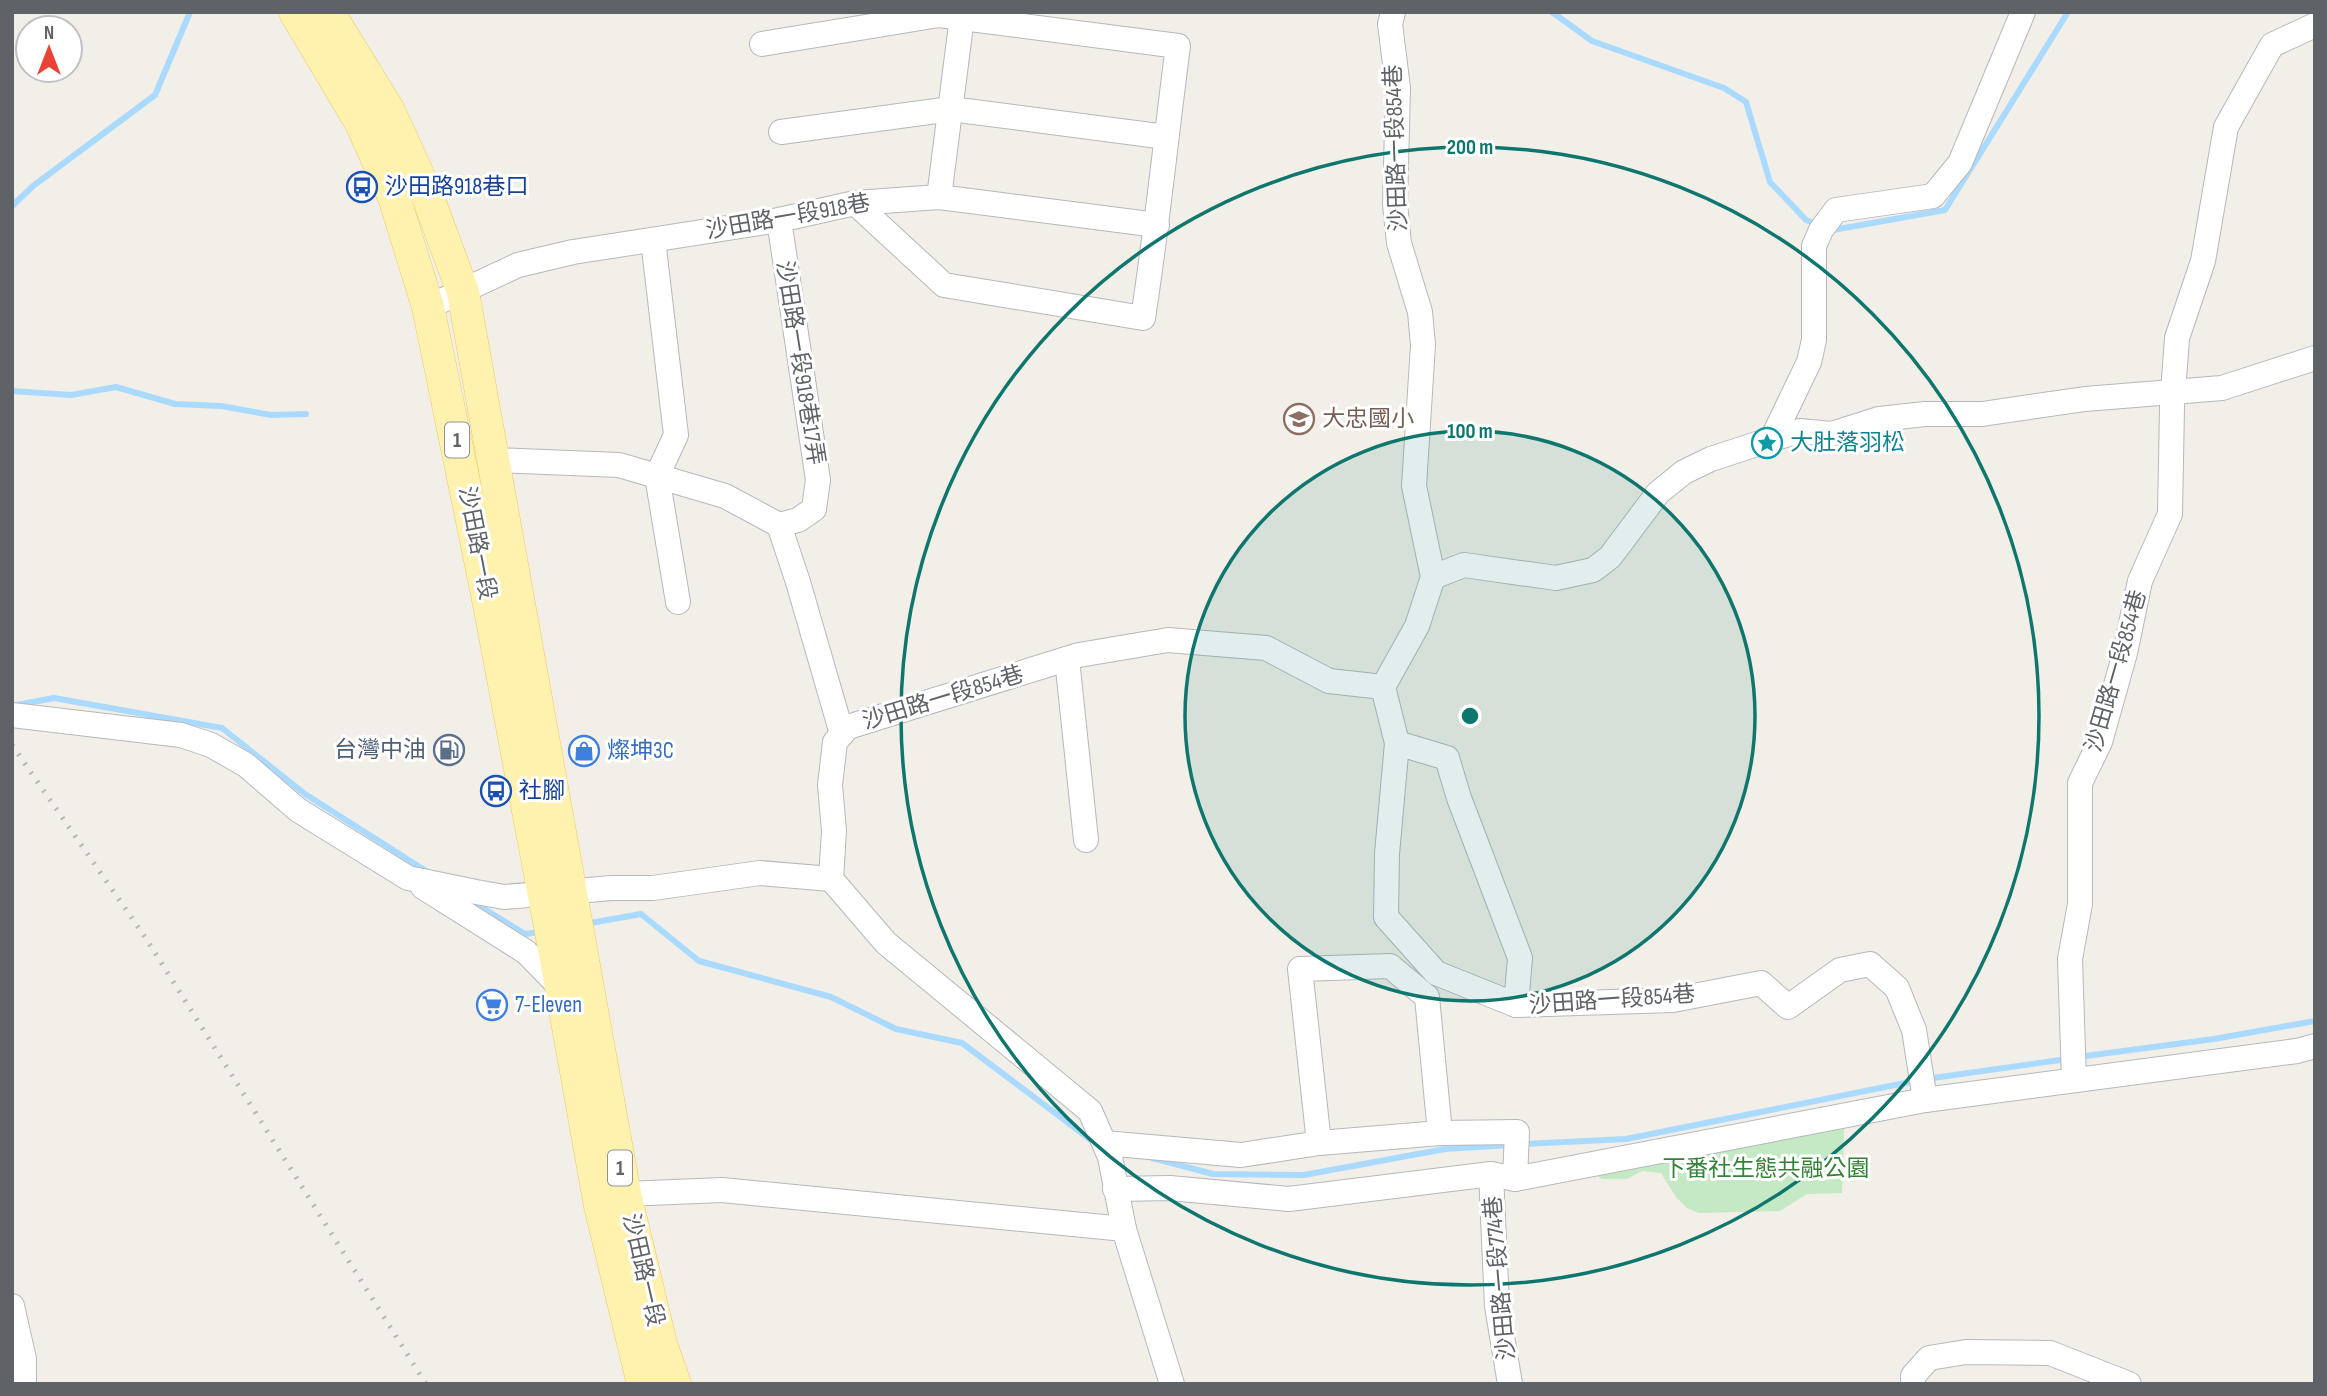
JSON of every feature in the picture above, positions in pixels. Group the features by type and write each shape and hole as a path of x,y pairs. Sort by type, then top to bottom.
{"main road":[{"name":"沙田路一段","path":"295,12 361,123 394,197 428,307 489,602 558,892"},
{"name":"沙田路一段","path":"328,12 389,111 426,192 463,292 493,460 558,892"},
{"name":"1","path":"558,892 568,948"},
{"name":"沙田路一段","path":"568,948 561,988 600,1206 643,1384"},
{"name":"沙田路一段","path":"568,948 661,1344 675,1384"}],"street":[{"name":"沙田路一段854巷","path":"1393,12 1390,24 1398,88 1395,204 1399,243 1420,312 1423,345 1414,486 1433,577 1417,626 1383,687 1397,743 1387,854 1386,917 1436,973 1516,1005 1672,1000 1761,983 1788,1007 1840,970 1870,964 1896,988 1914,1030 1925,1100"},
{"path":"1772,439 1809,362 1814,340 1814,246 1821,230 1836,210 1933,196 1960,163 2023,12"},
{"path":"762,44 939,15 1178,46 1143,318 944,285 855,203"},
{"path":"939,197 962,17"},
{"name":"沙田路一段854巷","path":"2074,1080 2070,959 2080,904 2080,783 2100,742 2125,653 2140,581 2170,514 2172,408 2177,338 2203,261 2226,127 2272,45 2315,24"},
{"path":"781,132 951,109 1166,137"},
{"name":"沙田路一段918巷","path":"428,307 518,265 573,252 779,220 855,203 939,197 1157,225"},
{"name":"沙田路一段918巷17弄","path":"779,220 818,480 814,509 798,520 779,525"},
{"path":"653,240 676,435 657,476 678,602"},
{"path":"1433,577 1464,565 1556,578 1593,570 1610,557 1658,493 1684,472 1711,458 1800,430 1832,434 1879,419 1925,414 1982,414 2085,399 2222,388 2315,358"},
{"path":"493,460 620,465 725,496 779,525 842,734"},
{"name":"沙田路一段854巷","path":"831,879 834,831 830,785 835,742 848,727 1067,659 1168,640 1266,648 1329,681 1383,687"},
{"path":"1067,659 1086,841"},
{"path":"12,715 181,736 211,745 246,765 298,810 526,952 561,988"},
{"name":"沙田路一段854巷","path":"1397,743 1447,758 1459,798 1520,958 1516,1005"},
{"path":"408,878 504,897 612,888 653,888 760,873 831,879 886,943 1090,1111 1110,1157 1124,1229 1172,1384"},
{"path":"1319,1143 1300,969 1390,966 1427,997 1440,1133"},
{"path":"1115,1189 1170,1188 1289,1199 1503,1176 1925,1100 2297,1051 2315,1046"},
{"path":"1104,1143 1241,1155 1319,1143 1440,1133 1517,1132 1503,1176"},
{"name":"沙田路一段774巷","path":"1503,1176 1497,1306 1508,1383"},
{"path":"625,1194 722,1190 1124,1229"},
{"path":"12,1306 24,1359 24,1384"},
{"path":"1913,1384 1913,1376 1929,1358 1966,1352 2050,1353 2129,1384"}],"green space":[{"name":"下番社生態共融公園","path":"1845,1111 1842,1193 1807,1194 1780,1211 1699,1213 1687,1208 1676,1197 1661,1173 1642,1171 1627,1179 1602,1179 1587,1170"}],"waterway":[{"path":"12,206 33,186 155,95 190,12"},
{"path":"1552,12 1592,41 1724,88 1746,102 1770,182 1806,220 1819,225"},
{"path":"1829,229 1945,210 2068,12"},
{"path":"12,391 71,395 116,387 175,404 221,406 271,415 306,414"},
{"path":"17,705 54,698 222,728 305,794 426,871"},
{"path":"473,902 525,934 540,932"},
{"path":"585,924 641,914 699,961 831,997 896,1029 962,1043 1095,1143"},
{"path":"2078,1057 2214,1039 2315,1021"},
{"path":"1926,1079 2067,1059"},
{"path":"1522,1144 1626,1139 1915,1081"},
{"path":"1152,1158 1213,1174 1304,1175 1445,1149 1511,1145"}],"railway":[{"path":"12,745 145,937 426,1384"}],"place":[{"name":"沙田路918巷口","path":"362,187"},
{"name":"大忠國小","path":"1299,419"},
{"name":"大肚落羽松","path":"1767,443"},
{"name":"台灣中油","path":"449,750"},
{"name":"燦坤3C","path":"584,751"},
{"name":"社腳","path":"496,791"},
{"name":"7-Eleven","path":"492,1005"}]}
